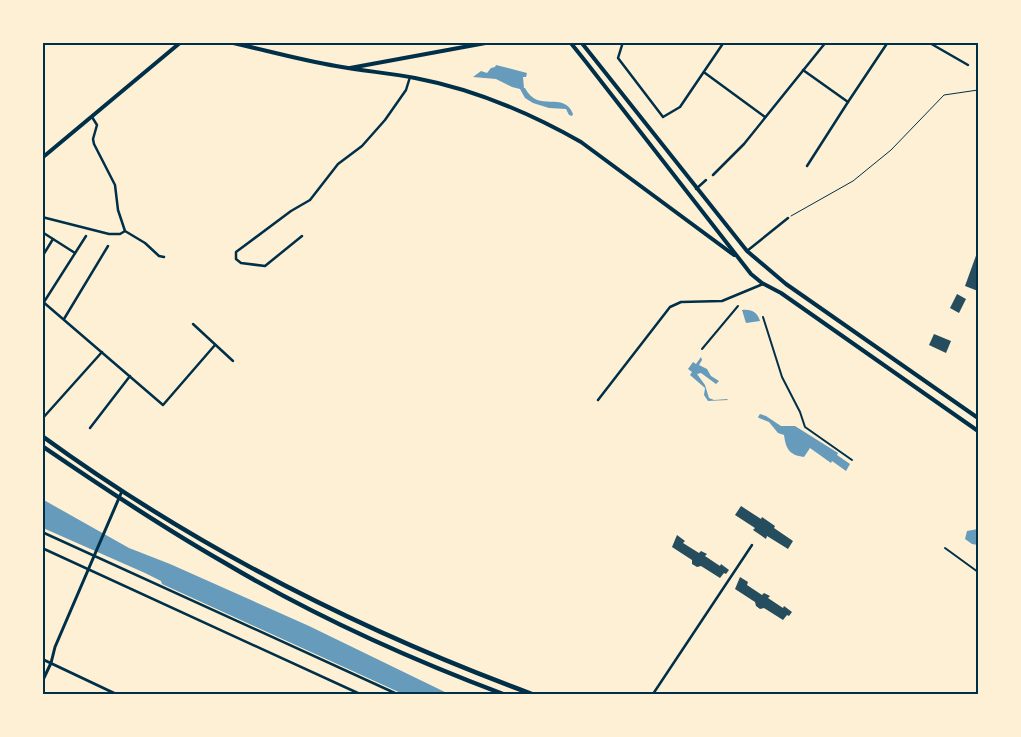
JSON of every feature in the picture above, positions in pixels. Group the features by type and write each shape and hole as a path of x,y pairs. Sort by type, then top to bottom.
{"highway":[{"path":"42,436 122,491 238,561 324,606 396,640 523,693 532,694"},
{"path":"42,446 119,499 225,564 272,590 381,643 503,694"}],"main road":[{"path":"42,158 181,42"},
{"path":"229,42 337,67 410,77 458,88 496,101 557,128 581,142 738,258"},
{"path":"350,68 491,42"},
{"path":"570,42 751,274 978,431"},
{"path":"581,42 747,252 786,284 978,418"}],"street":[{"path":"623,42 618,58 663,117 680,107 724,42"},
{"path":"713,174 744,144 826,42"},
{"path":"807,166 888,42"},
{"path":"928,42 968,65"},
{"path":"803,70 848,102"},
{"path":"704,72 765,117"},
{"path":"302,236 265,266 242,263 236,258 236,252 310,200 338,164 362,146 394,109 406,90 410,77"},
{"path":"92,117 97,125 93,139 96,151 115,185 118,210 125,231 145,243 159,256 164,257"},
{"path":"696,189 706,180"},
{"path":"42,217 109,234 120,234 125,231"},
{"path":"747,252 788,218"},
{"path":"42,232 75,253"},
{"path":"86,236 43,301 163,405 215,344"},
{"path":"42,257 53,239"},
{"path":"64,319 108,246"},
{"path":"598,400 670,307 681,302 722,301 763,284"},
{"path":"702,349 738,306"},
{"path":"763,317 782,377 800,412 805,427 852,460"},
{"path":"193,324 233,362"},
{"path":"42,419 102,352"},
{"path":"90,428 130,376"},
{"path":"42,682 51,663 54,647 122,491"},
{"path":"42,532 397,694"},
{"path":"653,694 752,545"},
{"path":"42,548 360,694"},
{"path":"945,548 978,572"},
{"path":"42,659 116,694"}],"path":[{"path":"788,218 840,189 892,150 944,95 978,90"}],"water":[{"path":"496,65 527,73 526,77 523,77 524,88 530,96 537,100 564,103 569,107 573,114 572,116 569,115 566,109 549,108 533,103 525,98 520,89 496,79 473,77 481,71 487,73"},
{"path":"742,310 754,312 760,321 746,323"},
{"path":"701,357 702,360 699,365 707,369 711,376 719,381 716,384 701,373 697,374 705,385 709,398 728,400 708,401 704,395 705,388 690,375 692,372 688,369 693,362 696,364"},
{"path":"760,414 781,426 795,426 838,453 837,455 850,464 846,471 810,448 804,457 795,455 787,448 784,435 778,433 769,422 759,418"},
{"path":"42,499 129,548 170,564 309,626 449,694 403,694 162,584 161,581 145,573 43,528"},
{"path":"978,529 978,545 972,544 965,539 967,531"}],"building":[{"path":"978,250 978,291 965,286"},
{"path":"957,294 966,299 959,313 950,308"},
{"path":"934,334 951,341 946,353 929,345"},
{"path":"741,506 761,519 762,517 793,541 788,549 767,536 766,539 753,530 755,528 735,515"},
{"path":"677,535 685,541 683,543 699,553 701,551 707,554 705,556 729,570 720,578 701,566 697,567 692,564 692,560 672,547"},
{"path":"740,577 748,582 747,585 762,595 764,593 770,596 768,598 792,612 783,620 764,608 760,609 756,606 755,602 735,589"}]}
